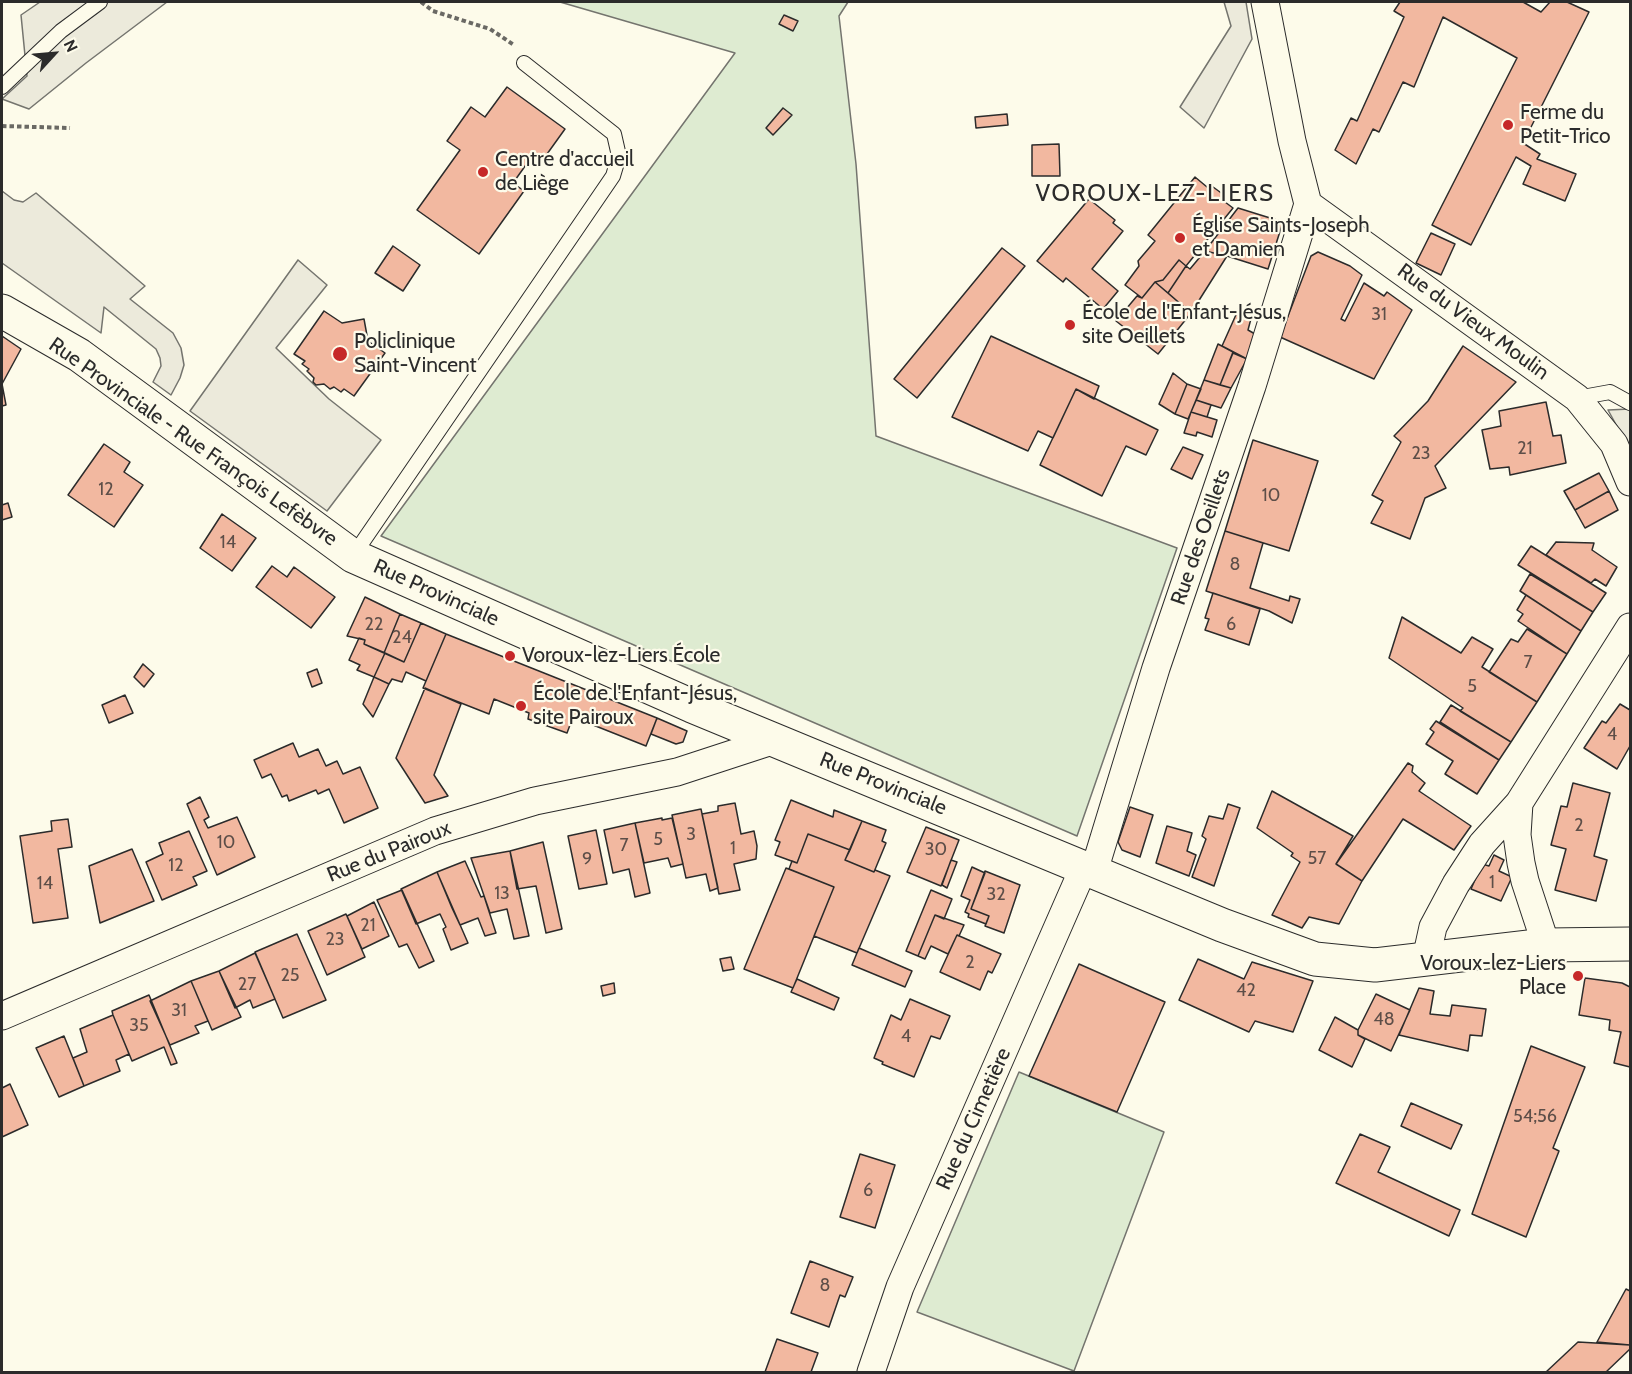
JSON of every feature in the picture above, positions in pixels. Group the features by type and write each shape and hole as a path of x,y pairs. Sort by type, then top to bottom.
{"main road":[{"name":"Rue Provinciale - Rue François Lefèbvre","path":"2,311 79,355 353,556"},
{"name":"Rue Provinciale","path":"353,556 579,657 775,740 1222,926 1315,959 1375,965 1546,945"},
{"path":"1546,945 1630,944"}],"street":[{"path":"1265,2 1292,141 1308,204"},
{"name":"Rue du Vieux Moulin","path":"1308,204 1577,398 1614,444 1630,482"},
{"name":"Rue des Oeillets","path":"1089,869 1246,406 1308,204"},
{"path":"1426,958 1433,927 1456,884 1482,844 1519,803 1630,627"},
{"name":"Rue du Pairoux","path":"10,1012 435,831 535,801 677,772 775,740"},
{"path":"1519,803 1517,835 1521,862 1546,945"},
{"name":"Rue du Cimetière","path":"871,1372 900,1287 1089,869"}],"lane":[{"path":"2,87 61,31 100,2"},
{"path":"353,556 613,176 619,156 614,134 524,63"},
{"path":"1577,398 1610,392 1630,403"}],"path":[{"path":"421,2 433,11 490,29 517,47 524,63"},
{"path":"2,126 70,128"}],"green space":[{"path":"560,2 848,2 839,16 856,164 876,436 1177,548 1077,836 381,536 735,53"},
{"path":"1019,1072 1164,1132 1074,1371 917,1312"}],"shaded area":[{"path":"40,2 167,2 29,109 2,99 27,76 21,15"},
{"path":"1224,2 1246,2 1252,39 1204,128 1180,107 1231,26"},
{"path":"2,191 14,200 23,202 36,193 145,286 130,299 173,333 181,348 184,365 171,395 153,382 161,366 156,349 104,307 101,333 2,263"},
{"path":"298,260 327,285 276,348 329,399 381,440 327,511 190,411"},
{"path":"1630,409 1630,450 1608,410"}],"building":[{"name":"Ferme du Petit-Trico","path":"1400,2 1523,2 1541,12 1550,2 1567,2 1589,12 1523,143 1540,154 1537,159 1576,174 1565,201 1523,184 1531,166 1516,157 1471,245 1432,225 1517,58 1443,17 1414,87 1403,82 1379,132 1373,129 1356,164 1335,150 1351,118 1357,121 1404,17 1394,11"},
{"path":"784,15 798,21 793,31 779,24"},
{"name":"Centre d'accueil de Liège","path":"507,87 565,129 542,161 533,155 513,183 524,191 479,254 417,210 460,150 447,141 471,107 485,117"},
{"path":"783,108 792,115 773,135 766,128"},
{"path":"1007,114 1008,125 976,128 975,117"},
{"path":"1059,144 1060,176 1032,176 1032,145"},
{"name":"Église Saints-Joseph et Damien","path":"1195,177 1207,187 1209,184 1224,195 1221,199 1233,208 1186,266 1179,260 1163,280 1155,282 1142,298 1125,285 1139,266 1138,261 1155,241 1148,235"},
{"path":"1089,199 1115,220 1113,223 1123,231 1092,269 1118,291 1103,309 1066,278 1063,282 1037,261"},
{"path":"1238,208 1283,222 1268,269 1205,251"},
{"path":"1431,233 1455,244 1441,275 1416,263"},
{"path":"393,246 420,265 403,291 375,273"},
{"path":"1002,248 1025,266 917,398 894,379"},
{"path":"1205,251 1227,256 1191,313 1168,293 1186,266 1190,269"},
{"path":"1318,252 1350,266 1362,275 1341,319 1345,321 1364,283 1384,296 1387,292 1412,310 1374,379 1280,337 1311,256"},
{"path":"1179,260 1186,266 1168,293 1155,282 1163,280"},
{"path":"1155,282 1191,313 1158,354 1116,321 1137,296 1142,298"},
{"path":"1239,308 1253,311 1248,330 1255,334 1247,359 1222,346"},
{"name":"Policlinique Saint-Vincent","path":"324,311 342,323 364,319 368,341 385,353 354,396 344,389 341,392 334,387 330,389 324,384 316,385 313,382 314,378 307,371 309,369 302,364 305,361 294,354"},
{"path":"2,336 21,349 2,384"},
{"path":"991,336 1099,386 1094,399 1076,389 1053,438 1038,431 1028,451 952,417"},
{"path":"1218,344 1233,352 1220,385 1204,380"},
{"path":"1463,346 1516,382 1435,466 1446,488 1425,498 1410,539 1371,523 1383,501 1372,495 1401,442 1394,436 1428,401"},
{"path":"1233,353 1247,359 1231,388 1220,385"},
{"path":"1173,373 1187,384 1175,414 1159,404"},
{"path":"1204,380 1231,388 1221,408 1196,400"},
{"path":"2,384 6,405 2,406"},
{"path":"1187,384 1201,389 1188,419 1175,414"},
{"path":"1076,389 1158,430 1146,455 1126,446 1102,496 1040,465"},
{"path":"1196,400 1211,405 1207,417 1191,412"},
{"path":"1546,402 1553,436 1561,435 1566,463 1510,475 1509,467 1490,469 1482,430 1501,426 1499,411"},
{"path":"1191,412 1217,420 1212,437 1197,432 1196,436 1184,433"},
{"path":"1253,440 1318,461 1289,551 1225,531"},
{"path":"104,444 130,462 124,472 143,485 114,527 68,495"},
{"path":"1183,447 1203,455 1192,479 1171,469"},
{"path":"1599,473 1609,491 1575,510 1564,491"},
{"path":"1609,491 1618,510 1585,528 1575,510"},
{"path":"8,503 12,517 2,520 2,505"},
{"path":"222,514 256,538 232,571 200,548"},
{"path":"1225,531 1263,543 1250,588 1289,601 1290,596 1300,599 1292,623 1269,611 1206,591"},
{"path":"1556,542 1594,543 1592,550 1617,567 1606,586 1595,579 1591,583 1546,555"},
{"path":"1531,546 1606,593 1593,612 1518,565"},
{"path":"272,566 287,577 294,567 335,597 311,628 256,587"},
{"path":"1530,574 1593,612 1581,631 1520,591"},
{"path":"1213,593 1260,609 1249,645 1205,630 1209,619 1205,618"},
{"path":"1526,595 1581,631 1567,654 1518,621 1523,614 1517,610"},
{"path":"365,597 400,614 384,653 364,644 365,640 347,636"},
{"path":"400,614 421,623 404,662 384,653"},
{"path":"1402,617 1461,653 1472,637 1493,649 1482,667 1537,702 1511,742 1460,711 1463,708 1389,658"},
{"path":"421,623 446,634 426,681 406,672 402,682 392,679 389,684 374,677 385,653 404,662"},
{"path":"1527,629 1567,654 1537,702 1489,672 1511,639 1518,642"},
{"path":"446,634 657,718 646,746 573,717 567,733 528,719 529,713 494,699 489,714 423,688"},
{"path":"359,638 365,640 364,644 385,653 374,677 357,670 360,665 349,660"},
{"path":"143,664 154,674 144,687 134,677"},
{"path":"317,669 322,683 312,687 307,673"},
{"path":"374,677 389,684 373,717 363,704"},
{"path":"425,688 461,704 434,775 448,796 425,803 396,758"},
{"path":"125,695 133,713 109,723 102,705"},
{"path":"1620,704 1630,710 1630,746 1617,769 1584,748 1602,721 1606,723"},
{"path":"1451,705 1511,742 1499,760 1440,722"},
{"path":"657,718 687,731 683,742 676,744 651,734"},
{"path":"1436,721 1499,760 1477,794 1445,774 1453,761 1426,744 1434,732 1430,729"},
{"path":"293,743 299,757 318,749 326,766 337,761 343,774 360,767 378,808 344,823 329,789 318,794 316,790 289,801 287,795 282,797 271,774 262,778 254,760"},
{"path":"1408,763 1413,766 1412,772 1425,783 1419,791 1471,826 1454,850 1403,819 1362,881 1336,864"},
{"path":"1573,783 1610,793 1594,856 1607,860 1596,901 1555,890 1566,849 1551,845 1561,806 1567,807"},
{"path":"1272,791 1353,836 1336,864 1362,881 1339,924 1309,917 1302,928 1272,915 1300,862 1291,856 1293,853 1257,828"},
{"path":"200,797 209,817 204,820 208,828 237,817 255,857 217,875 187,804"},
{"path":"791,800 833,817 834,810 862,821 850,850 808,834 797,863 775,855 780,842 775,840"},
{"path":"735,803 741,834 754,831 757,846 756,859 734,864 740,890 719,894 702,814 718,811 718,806"},
{"path":"1228,804 1240,808 1214,886 1192,877 1206,839 1202,836 1209,816 1223,819"},
{"path":"1130,807 1153,815 1140,857 1122,850 1118,842"},
{"path":"701,809 718,888 710,891 706,874 686,878 672,815"},
{"path":"662,818 662,820 672,818 683,864 671,867 668,858 644,863 635,823"},
{"path":"68,819 72,847 58,849 68,918 33,923 20,836 52,831 51,821"},
{"path":"862,821 886,830 882,841 886,843 874,872 845,860"},
{"path":"635,823 650,893 635,897 629,869 613,873 604,830"},
{"path":"1167,826 1192,833 1187,851 1196,855 1189,876 1156,863"},
{"path":"926,827 959,840 941,886 907,872"},
{"path":"596,830 607,884 579,889 568,836"},
{"path":"189,831 207,871 193,877 197,885 162,900 146,862 163,854 159,843"},
{"path":"808,834 850,850 845,860 890,876 857,953 814,936 834,887 789,869 792,861 797,863"},
{"path":"543,842 562,929 546,933 536,886 517,889 510,851"},
{"path":"132,849 154,901 100,923 89,866"},
{"path":"510,851 529,936 514,939 507,909 490,913 471,858"},
{"path":"1494,855 1504,860 1499,871 1512,877 1501,901 1471,889 1482,864 1489,866"},
{"path":"951,860 957,862 947,888 942,885"},
{"path":"465,861 481,897 484,896 496,933 485,936 478,918 460,925 452,908 437,872"},
{"path":"972,867 985,873 971,909 989,916 986,924 968,917 969,914 965,912 970,900 961,896"},
{"path":"786,868 834,887 793,988 744,969"},
{"path":"985,871 1020,885 1004,933 985,926 989,916 971,909"},
{"path":"437,872 468,943 451,950 443,929 446,927 440,914 416,924 401,889"},
{"path":"402,890 434,961 419,968 407,944 399,947 377,900"},
{"path":"931,890 952,899 944,919 935,915 918,956 906,951"},
{"path":"374,902 389,936 362,949 347,916"},
{"path":"346,914 365,957 327,975 308,931"},
{"path":"935,915 964,925 948,954 931,946 925,959 918,956"},
{"path":"297,934 326,1000 283,1018 255,952"},
{"path":"957,935 1001,954 992,973 988,971 980,990 940,972"},
{"path":"859,948 912,971 905,987 852,965"},
{"path":"255,953 275,999 253,1008 250,1000 235,1008 219,971"},
{"path":"731,957 734,969 723,971 720,959"},
{"path":"1198,959 1244,979 1252,962 1313,981 1293,1032 1255,1021 1249,1032 1179,1000"},
{"path":"1079,964 1165,1002 1117,1112 1029,1076"},
{"path":"219,971 241,1017 212,1030 191,981"},
{"path":"1585,978 1622,983 1630,987 1630,1067 1614,1063 1621,1032 1609,1030 1610,1020 1579,1015"},
{"path":"797,979 839,998 834,1010 791,992"},
{"path":"191,981 208,1021 195,1026 199,1033 170,1045 150,1001"},
{"path":"614,983 615,993 603,996 601,986"},
{"path":"1419,988 1434,991 1430,1014 1450,1016 1452,1005 1486,1009 1482,1036 1470,1035 1468,1051 1399,1035"},
{"path":"1376,994 1410,1010 1391,1051 1358,1035 1358,1030"},
{"path":"149,995 177,1063 171,1065 164,1047 132,1061 113,1015 112,1011"},
{"path":"910,999 950,1016 940,1039 931,1036 914,1077 882,1064 883,1062 874,1058 891,1015 901,1020"},
{"path":"113,1015 129,1054 116,1060 120,1071 84,1086 73,1058 87,1052 80,1029"},
{"path":"1335,1017 1358,1030 1358,1035 1365,1039 1352,1067 1319,1050"},
{"path":"64,1036 84,1086 59,1097 36,1048"},
{"path":"1531,1046 1585,1067 1553,1148 1559,1151 1526,1237 1472,1214"},
{"path":"10,1084 28,1125 2,1137 2,1088"},
{"path":"1411,1103 1462,1125 1451,1149 1401,1126"},
{"path":"1360,1134 1390,1147 1378,1172 1460,1210 1449,1236 1336,1183"},
{"path":"860,1154 895,1165 875,1228 840,1217"},
{"path":"810,1261 853,1277 845,1297 840,1295 829,1327 791,1313"},
{"path":"1626,1289 1630,1291 1630,1345 1597,1342"},
{"path":"777,1339 818,1353 811,1372 765,1372"},
{"path":"1578,1342 1630,1345 1630,1349 1606,1372 1546,1372"}],"place":[{"name":"Ferme du Petit-Trico","path":"1508,125"},
{"name":"Centre d'accueil de Liège","path":"483,172"},
{"name":"Église Saints-Joseph et Damien","path":"1180,238"},
{"name":"École de l'Enfant-Jésus, site Oeillets","path":"1070,325"},
{"name":"Policlinique Saint-Vincent","path":"340,354"},
{"name":"Voroux-lez-Liers École","path":"510,656"},
{"name":"École de l'Enfant-Jésus, site Pairoux","path":"521,706"},
{"name":"Voroux-lez-Liers Place","path":"1578,976"}],"district":[{"name":"VOROUX-LEZ-LIERS","path":"1155,194"}]}
